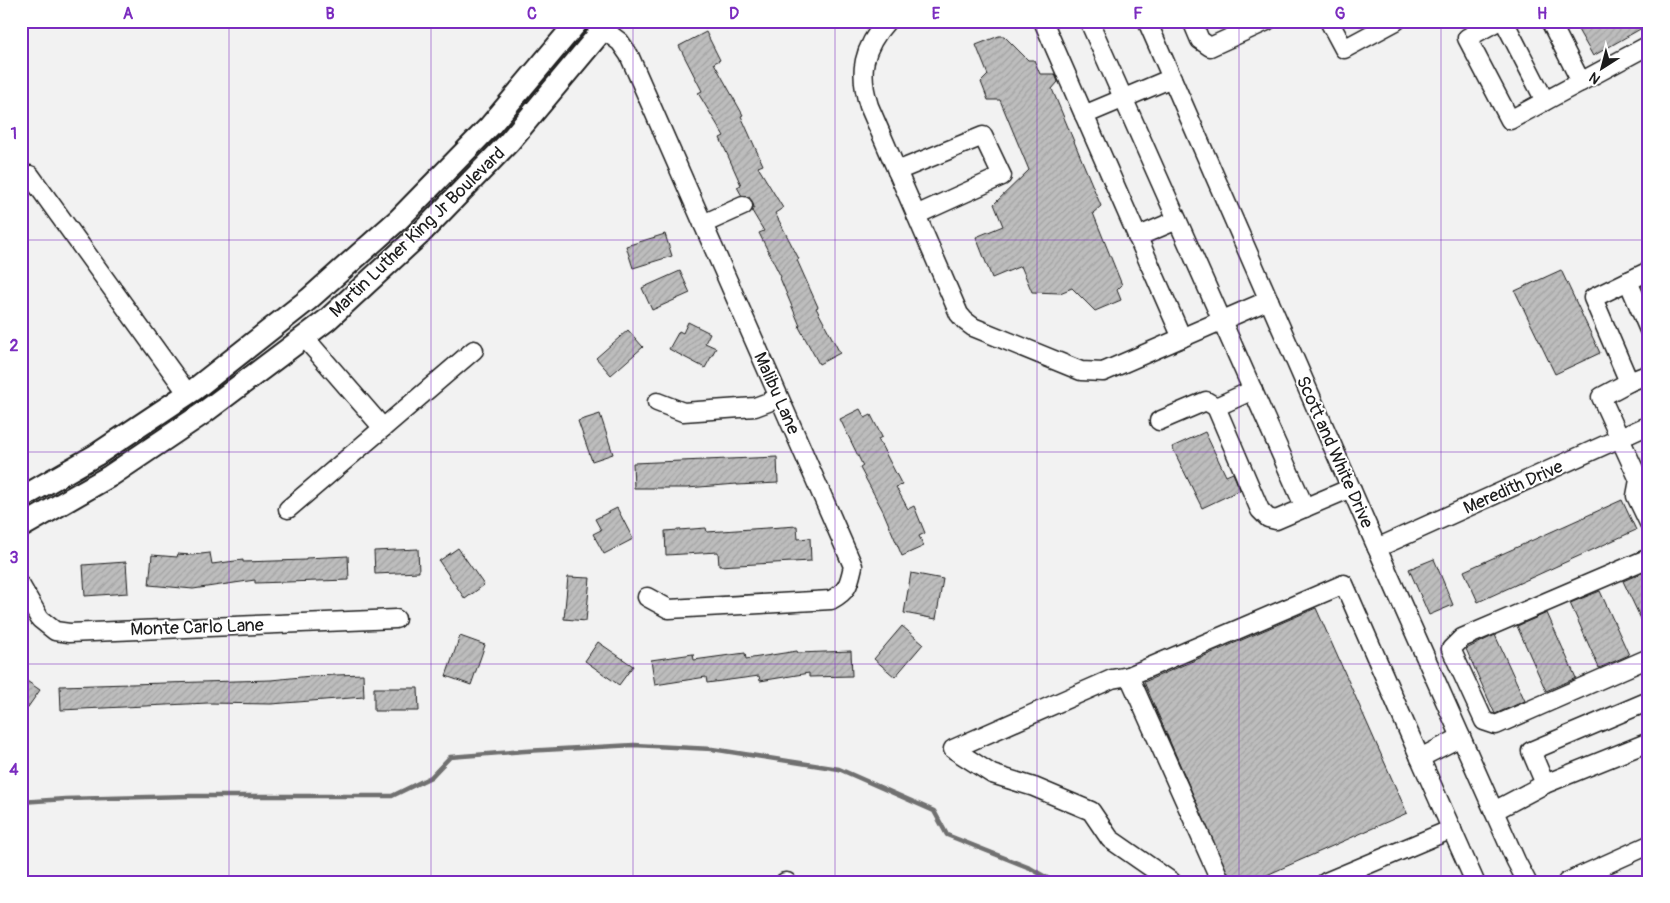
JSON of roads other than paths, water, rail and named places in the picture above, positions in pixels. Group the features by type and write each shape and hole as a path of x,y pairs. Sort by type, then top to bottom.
{"main road":[{"name":"Martin Luther King Jr Boulevard","path":"21,498 96,455 188,394 309,299 399,219 490,126 578,21"},
{"name":"Martin Luther King Jr Boulevard","path":"21,528 110,476 202,414 327,320 419,235 509,142 602,24"},
{"path":"188,394 202,414"}],"street":[{"path":"887,21 872,41 864,59 862,75 864,92 959,314 973,327 1081,371 1103,372 1269,300"},
{"path":"1043,21 1182,338"},
{"path":"1089,21 1305,508"},
{"name":"Scott and White Drive","path":"1147,21 1377,548 1527,882"},
{"path":"1198,23 1200,40 1210,47 1267,21"},
{"path":"1329,21 1344,49 1396,21"},
{"path":"1498,21 1467,38 1510,120 1649,45"},
{"path":"1504,21 1545,101"},
{"path":"1550,21 1581,82"},
{"name":"Malibu Lane","path":"602,24 620,42 629,55 853,566 850,584 842,594 831,600 669,610 647,597"},
{"path":"1084,115 1172,78"},
{"path":"897,172 983,136 1002,176 916,215"},
{"path":"30,174 188,394"},
{"path":"703,224 743,206"},
{"path":"1137,237 1177,220"},
{"path":"1629,382 1592,298 1649,271"},
{"path":"1628,281 1649,330"},
{"path":"304,337 383,428"},
{"path":"288,509 474,350"},
{"path":"1649,374 1601,397 1620,438 1644,478 1636,496 1649,523"},
{"path":"1216,407 1253,390"},
{"path":"657,402 682,412 755,407 779,398"},
{"path":"1159,421 1206,401 1216,407 1260,510 1268,518 1276,520 1351,488"},
{"name":"Meredith Drive","path":"1377,548 1649,425"},
{"path":"1649,558 1462,638 1451,648 1484,721 1496,725 1649,658"},
{"path":"1172,882 1110,839 1091,811 1034,788 992,774 953,749 1112,679 1129,676 1344,584 1475,882"},
{"name":"Monte Carlo Lane","path":"21,586 40,619 56,631 69,633 396,619"},
{"path":"1129,676 1221,882"},
{"path":"1545,784 1530,751 1649,701"},
{"path":"1420,758 1461,737"},
{"path":"1494,811 1545,784 1649,742"},
{"path":"1326,882 1452,829"},
{"path":"1567,882 1649,845"}],"waterway":[{"path":"21,802 190,796 392,796 431,777 450,757 634,745 712,749 839,769 934,811 947,835 1030,868 1054,882"}]}
